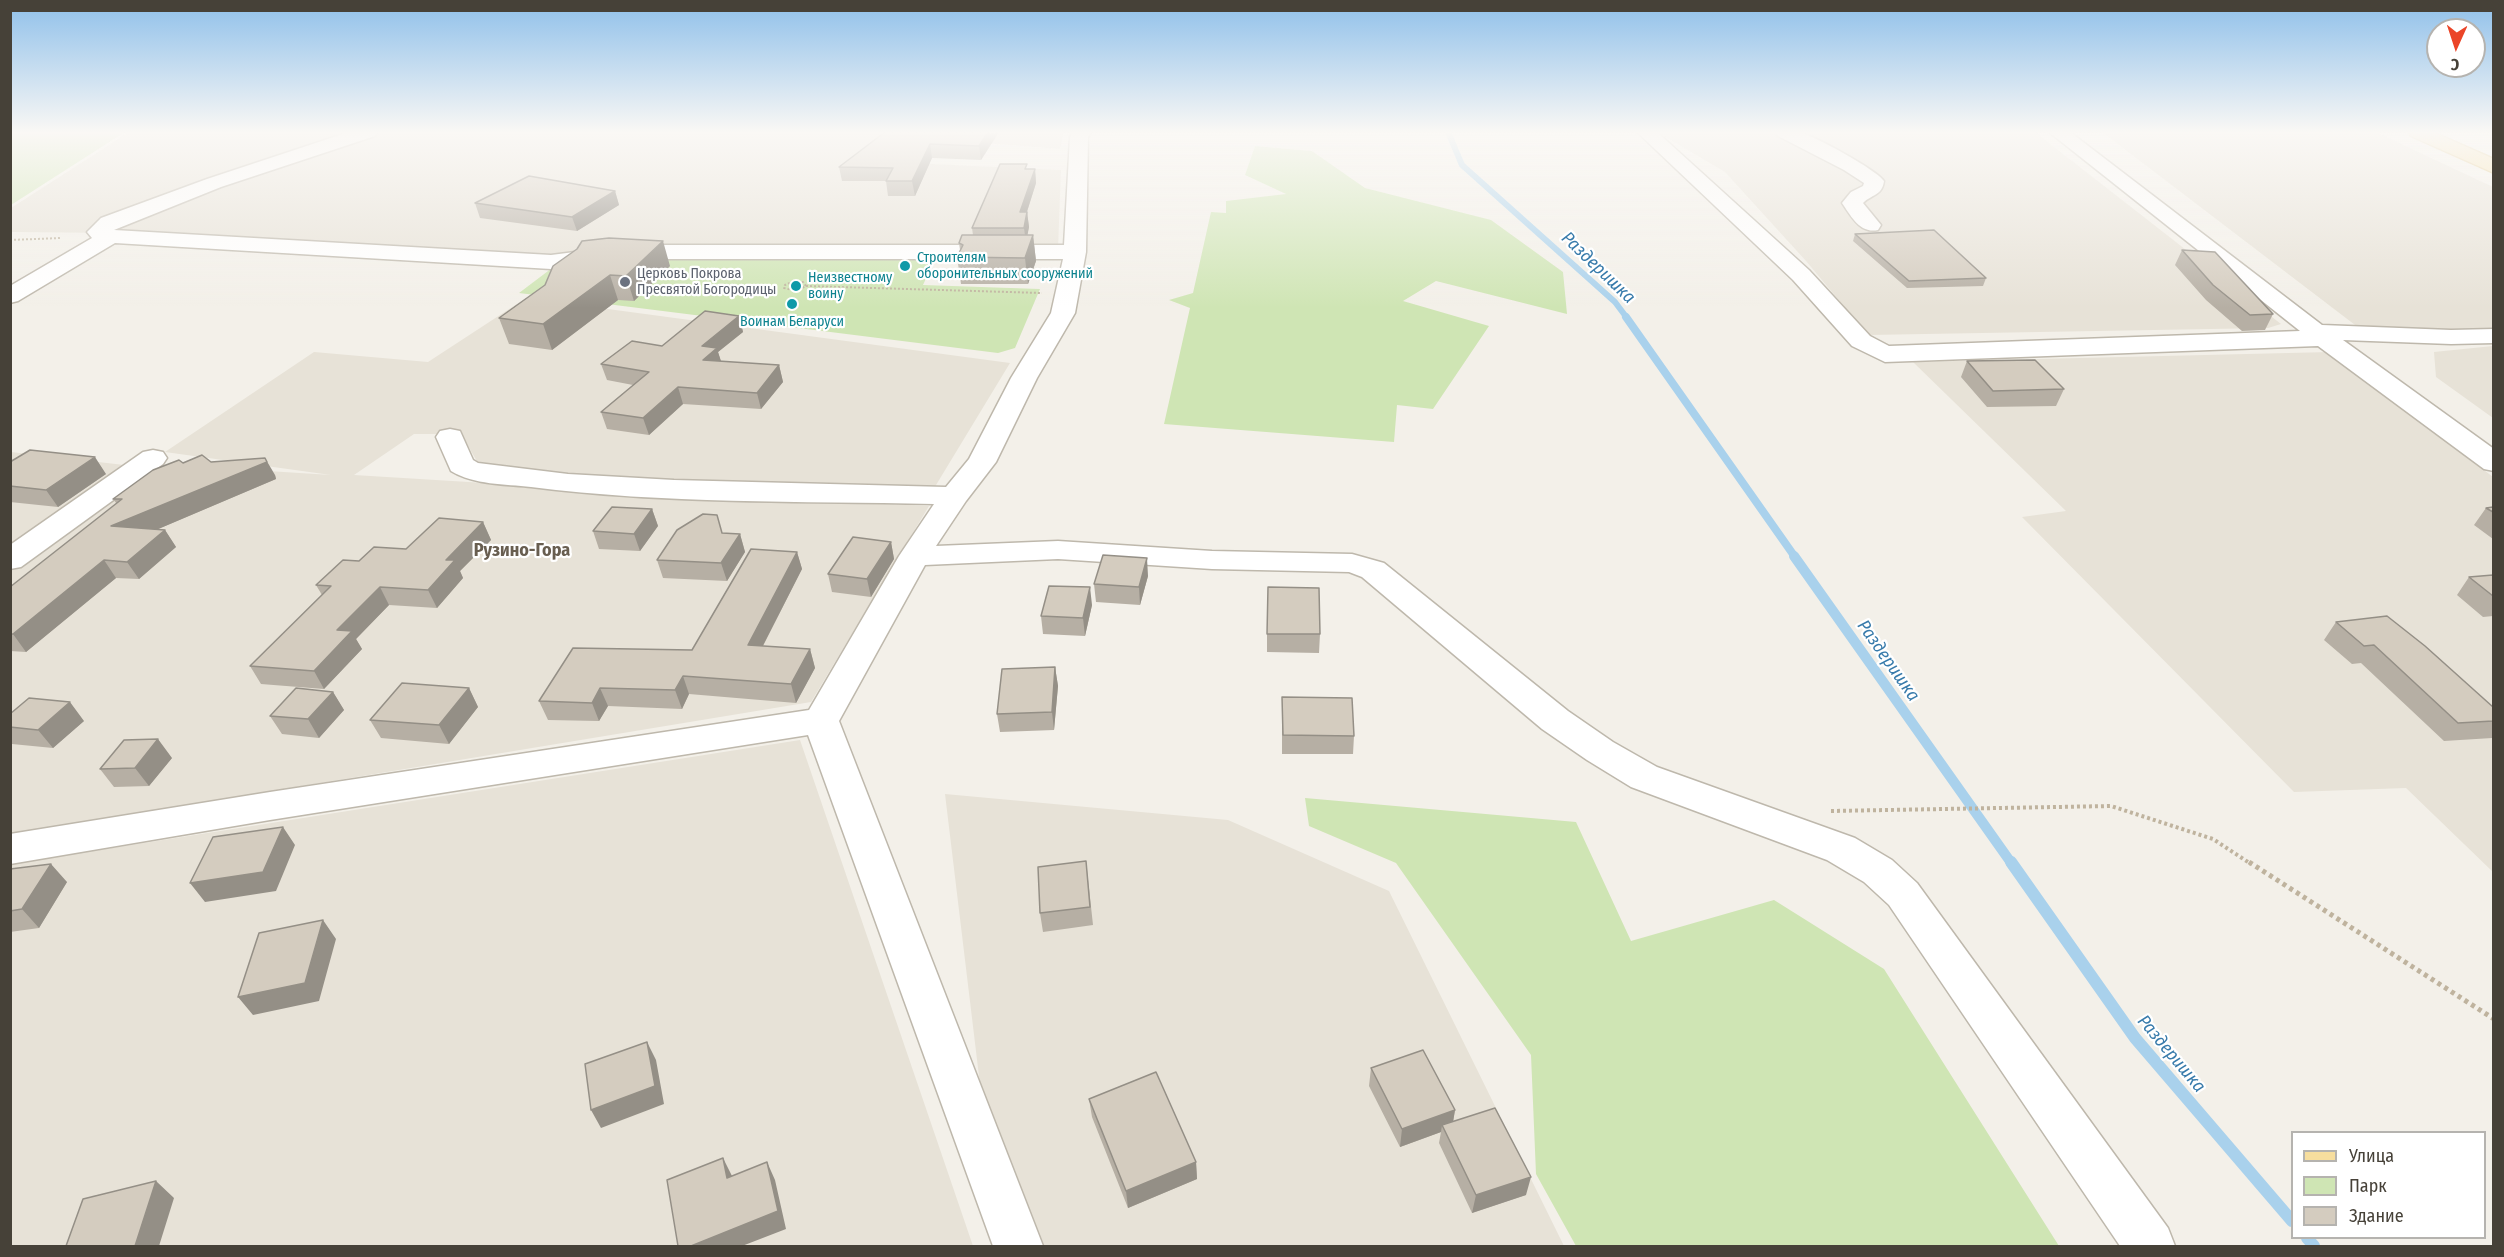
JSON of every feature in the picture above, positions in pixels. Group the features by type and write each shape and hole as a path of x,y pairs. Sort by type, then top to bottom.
{"street":[{"path":"194,191 109,223 98,232 106,236 551,262 630,252 1076,252"},
{"path":"1018,1246 821,721 914,556 954,495 982,462 1024,378 1063,313 1076,252 1078,191"},
{"path":"1710,191 1801,275 1861,341 1885,354 2320,335 2493,336"},
{"path":"1869,191 1858,196 1852,203 1870,225"},
{"path":"2134,191 2320,335 2493,463"},
{"path":"10,296 106,236"},
{"path":"450,437 461,465 471,471 568,483 674,489 954,495"},
{"path":"10,560 153,458"},
{"path":"914,556 1058,550 1212,560 1352,563 1373,570 1554,720 1600,751 1644,777 1841,849 1878,871 1903,894 2150,1246"},
{"path":"10,849 270,806 821,721"}],"path":[{"path":"10,240 106,236"},
{"path":"806,286 803,282 798,281 790,282 784,287 786,290 796,291 806,286 1067,294"},
{"path":"1946,810 2111,806 2213,839 2493,1019"}],"shaded area":[{"path":"38,191 1060,191 1058,249 525,259 113,233 11,232 11,208"},
{"path":"1742,191 2110,191 2281,324 2268,328 1868,335 1806,261"},
{"path":"2179,191 2493,191 2493,330 2359,328"},
{"path":"526,298 1010,363 933,490 628,481 481,468 461,434 414,434 354,475 665,494 929,506 811,702 11,834 10,572 158,464 331,475 165,452 314,352 428,362"},
{"path":"2494,346 2493,418 2436,377 2434,352"},
{"path":"2330,352 2493,477 2493,872 2406,788 2294,792 2022,517 2066,511 1913,362"},
{"path":"11,452 133,466 11,550"},
{"path":"800,740 973,1246 11,1246 10,864"},
{"path":"945,794 1228,820 1389,891 1564,1246 1041,1246 982,1101"}],"green space":[{"path":"11,191 33,191 11,205"},
{"path":"1279,191 1375,191 1491,220 1563,272 1567,314 1436,281 1403,301 1489,326 1433,409 1397,405 1394,442 1164,424 1190,308 1169,300 1193,293 1211,212 1226,213 1226,201 1286,194"},
{"path":"626,255 936,257 923,285 1040,289 1015,348 998,353 519,293 556,265"},
{"path":"1305,798 1576,822 1631,941 1774,900 1884,969 2059,1246 1576,1246 1536,1174 1531,1055 1396,863 1309,826"}],"building":[{"path":"500,191 615,191 572,217 475,203"},
{"path":"988,191 1027,191 1020,212 1027,212 1024,228 972,228"},
{"path":"1934,230 1986,278 1909,281 1855,234"},
{"path":"962,235 1033,235 1025,258 957,257 963,245 959,243"},
{"path":"609,238 663,241 626,276 610,275 543,324 499,318 545,285 553,266 577,249 582,241"},
{"path":"2182,250 2215,252 2273,314 2250,315 2213,285"},
{"path":"705,311 739,316 702,346 717,348 703,360 779,365 757,393 678,387 643,418 601,412 649,372 601,364 632,341 662,346"},
{"path":"2035,360 2064,389 1993,391 1967,361"},
{"path":"30,450 95,457 46,490 10,486 10,462"},
{"path":"202,455 211,462 265,458 267,462 111,526 165,530 127,562 104,560 13,634 10,634 10,587 122,499 113,499 153,470 179,460 183,463"},
{"path":"612,507 652,509 634,534 593,531"},
{"path":"703,514 717,515 722,533 740,534 721,563 657,560 677,530"},
{"path":"439,518 483,522 446,560 455,560 428,590 380,587 337,630 352,631 314,671 250,666 331,586 316,585 343,560 359,561 374,547 406,549"},
{"path":"853,537 891,542 867,579 828,574"},
{"path":"751,549 797,552 748,645 810,649 791,684 683,676 675,690 600,688 592,703 539,701 573,648 692,650"},
{"path":"1103,555 1147,558 1139,587 1094,584"},
{"path":"2493,575 2493,596 2469,577"},
{"path":"1049,586 1090,587 1083,618 1041,616"},
{"path":"1268,587 1319,588 1320,634 1267,634"},
{"path":"2387,616 2425,646 2493,707 2493,721 2458,723 2374,645 2364,646 2336,622"},
{"path":"1055,667 1052,712 997,714 1002,669"},
{"path":"402,683 469,688 439,725 370,720"},
{"path":"296,688 333,692 308,719 270,716"},
{"path":"1282,697 1352,698 1354,736 1283,735"},
{"path":"29,698 70,702 38,730 10,727 10,714"},
{"path":"158,739 135,768 100,769 124,740"},
{"path":"283,827 263,872 190,883 213,837"},
{"path":"1086,861 1090,907 1040,913 1038,867"},
{"path":"51,864 22,909 10,911 10,869"},
{"path":"323,920 305,983 238,997 259,933"},
{"path":"647,1042 655,1086 591,1110 585,1064"},
{"path":"1423,1050 1455,1110 1402,1129 1371,1068"},
{"path":"1156,1072 1196,1162 1126,1191 1089,1099"},
{"path":"1495,1108 1531,1177 1476,1195 1442,1125"},
{"path":"723,1158 727,1178 767,1162 778,1211 691,1246 678,1246 667,1180"},
{"path":"156,1181 135,1246 66,1246 83,1199"}],"waterway":[{"name":"Раздеришка","path":"1491,191 1615,302 1627,318"},
{"name":"Раздеришка","path":"1626,317 1795,557"},
{"name":"Раздеришка","path":"1794,556 2012,864"},
{"name":"Раздеришка","path":"2011,862 2135,1038 2291,1220"},
{"name":"Раздеришка","path":"2308,1239 2314,1246"}],"place":[{"name":"Строителям оборонительных сооружений","path":"905,266"},
{"name":"Церковь Покрова Пресвятой Богородицы","path":"625,282"},
{"name":"Неизвестному воину","path":"796,286"},
{"name":"Воинам Беларуси","path":"792,304"}],"district":[{"name":"Рузино-Гора","path":"522,551"}]}
